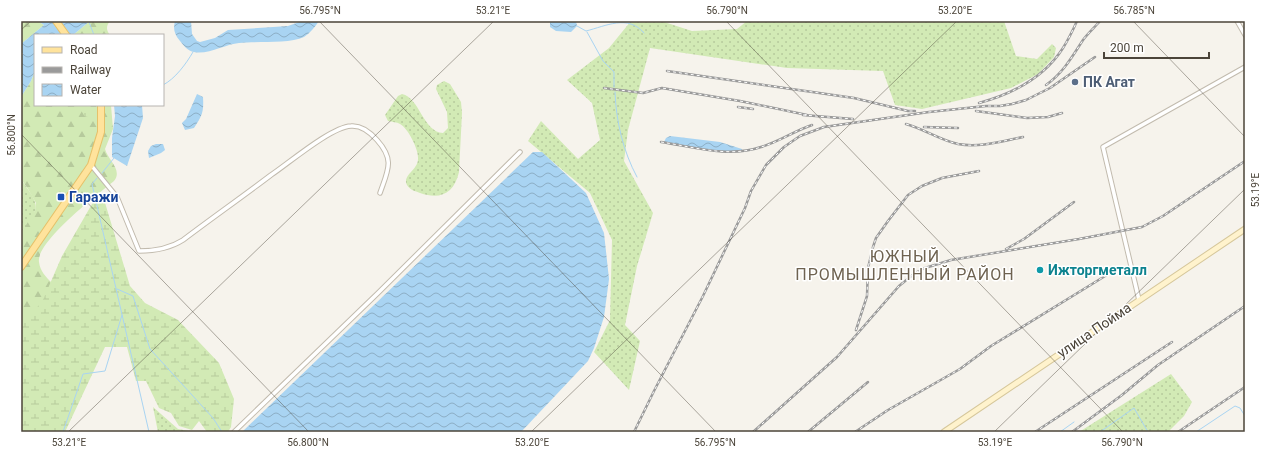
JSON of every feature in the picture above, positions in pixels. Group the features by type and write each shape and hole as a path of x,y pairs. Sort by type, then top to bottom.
{"main road":[{"path":"56,21 65,34"},
{"path":"21,267 91,165 101,132 101,106"},
{"name":"улица Пойма","path":"944,432 1245,229"}],"street":[{"path":"1237,21 1245,34"},
{"path":"1139,300 1103,147 1245,67"},
{"path":"91,165 117,197 139,251 162,249 173,246 183,240 312,145 342,128 351,126 362,127 372,134 381,145 386,154 389,168 380,192"},
{"path":"234,432 372,299 520,152"}],"green space":[{"path":"21,21 38,21 44,25 21,44"},
{"path":"90,21 110,21 107,28 110,34 74,34"},
{"path":"631,21 661,21 692,31 737,29 747,21 1004,21 1016,56 1037,59 1052,44 1056,48 1054,57 1038,74 1011,88 922,109 895,105 883,71 787,68 650,48 628,130 624,161 653,213 637,266 625,325 640,341 629,390 594,352 610,320 612,240 590,193 528,141 541,121 578,159 600,140 592,103 567,80 609,48"},
{"path":"34,74 34,106 111,106 113,129 105,149 117,173 114,181 82,207 57,231 41,253 39,262 42,271 52,283 21,374 21,233 35,211 36,203 21,179 21,97"},
{"path":"444,81 450,84 461,102 462,113 459,172 454,186 450,190 434,196 420,193 407,185 406,181 408,175 417,163 417,150 403,126 388,121 385,115 398,96 402,94 413,102 431,127 436,131 443,133 448,128 447,112 436,89 437,85"},
{"path":"79,106 91,106 88,116 85,117"},
{"path":"21,179 34,198 36,207 33,217 21,233"},
{"path":"103,196 130,286 145,303 178,320 219,363 234,399 231,427 228,432 207,432 199,421 192,430 179,426 171,413 159,408 146,381 136,381 127,347 105,347 65,432 21,432 21,324 42,302 62,256 92,204"},
{"path":"1171,374 1192,402 1184,416 1168,432 1079,432"},
{"path":"153,407 178,429 194,432 158,432"}],"water":[{"path":"38,21 90,21 74,34 34,34 34,74 21,97 21,59 23,53 21,53 21,44 44,25"},
{"path":"175,21 191,21 192,34 197,41 200,42 215,38 228,30 288,26 302,21 319,21 308,34 298,39 290,41 239,43 199,53 184,46 175,34"},
{"path":"550,21 576,21 577,26 571,32 556,31 550,27"},
{"path":"197,94 203,97 202,114 194,128 185,130 182,123 186,119"},
{"path":"114,106 142,106 143,118 127,166 112,157 112,138 115,116"},
{"path":"670,136 720,142 742,149 742,151 712,150 664,142 666,138"},
{"path":"163,144 165,150 149,158 148,151 151,146"},
{"path":"533,152 542,152 586,193 604,233 609,279 604,317 588,361 521,432 242,432"}],"waterway":[{"path":"89,22 94,34"},
{"path":"577,26 586,31 609,24 624,23 638,27 644,33"},
{"path":"587,32 603,61 614,72 614,87"},
{"path":"164,84 180,71 193,52"},
{"path":"615,92 621,136 637,177"},
{"path":"102,173 114,158"},
{"path":"97,178 92,184 149,432"},
{"path":"117,289 133,296 150,349 213,418 222,432"},
{"path":"63,432 83,374 105,371 122,315"},
{"path":"1196,432 1235,406 1240,408 1245,416"},
{"path":"1100,432 1134,408 1148,432"},
{"path":"1060,432 1074,422"}],"railway":[{"path":"979,103 1015,90 1037,76 1055,59 1065,45 1077,21"},
{"path":"1046,85 1062,70 1085,37 1100,21"},
{"path":"634,432 703,296 745,208 751,191 766,165 784,147 800,136 824,127 929,112 1000,106 1026,100 1050,88 1095,57"},
{"path":"667,71 854,98 908,111 915,111"},
{"path":"604,88 643,93 662,88 740,101 807,115"},
{"path":"738,107 753,109"},
{"path":"976,111 1027,118 1048,117 1062,113"},
{"path":"803,115 853,119"},
{"path":"906,124 951,142 966,145 991,144 1023,137"},
{"path":"661,142 699,149 737,152 768,145 812,125"},
{"path":"924,127 958,128"},
{"path":"753,432 837,357 899,286 915,273 925,268 951,260 1142,227 1163,216 1245,161"},
{"path":"856,330 867,296 868,268 876,238 908,195 922,186 942,178 979,171"},
{"path":"1006,249 1024,239 1074,202"},
{"path":"855,432 888,410 960,369 991,346 1110,273"},
{"path":"1072,432 1122,395 1158,365 1245,306"},
{"path":"1035,432 1172,342"},
{"path":"808,432 868,382"},
{"path":"1178,432 1245,387"}],"place":[{"name":"ПК Агат","path":"1075,82"},
{"name":"Гаражи","path":"61,197"},
{"name":"Ижторгметалл","path":"1040,270"}],"district":[{"name":"ЮЖНЫЙ ПРОМЫШЛЕННЫЙ РАЙОН","path":"905,265"}]}
